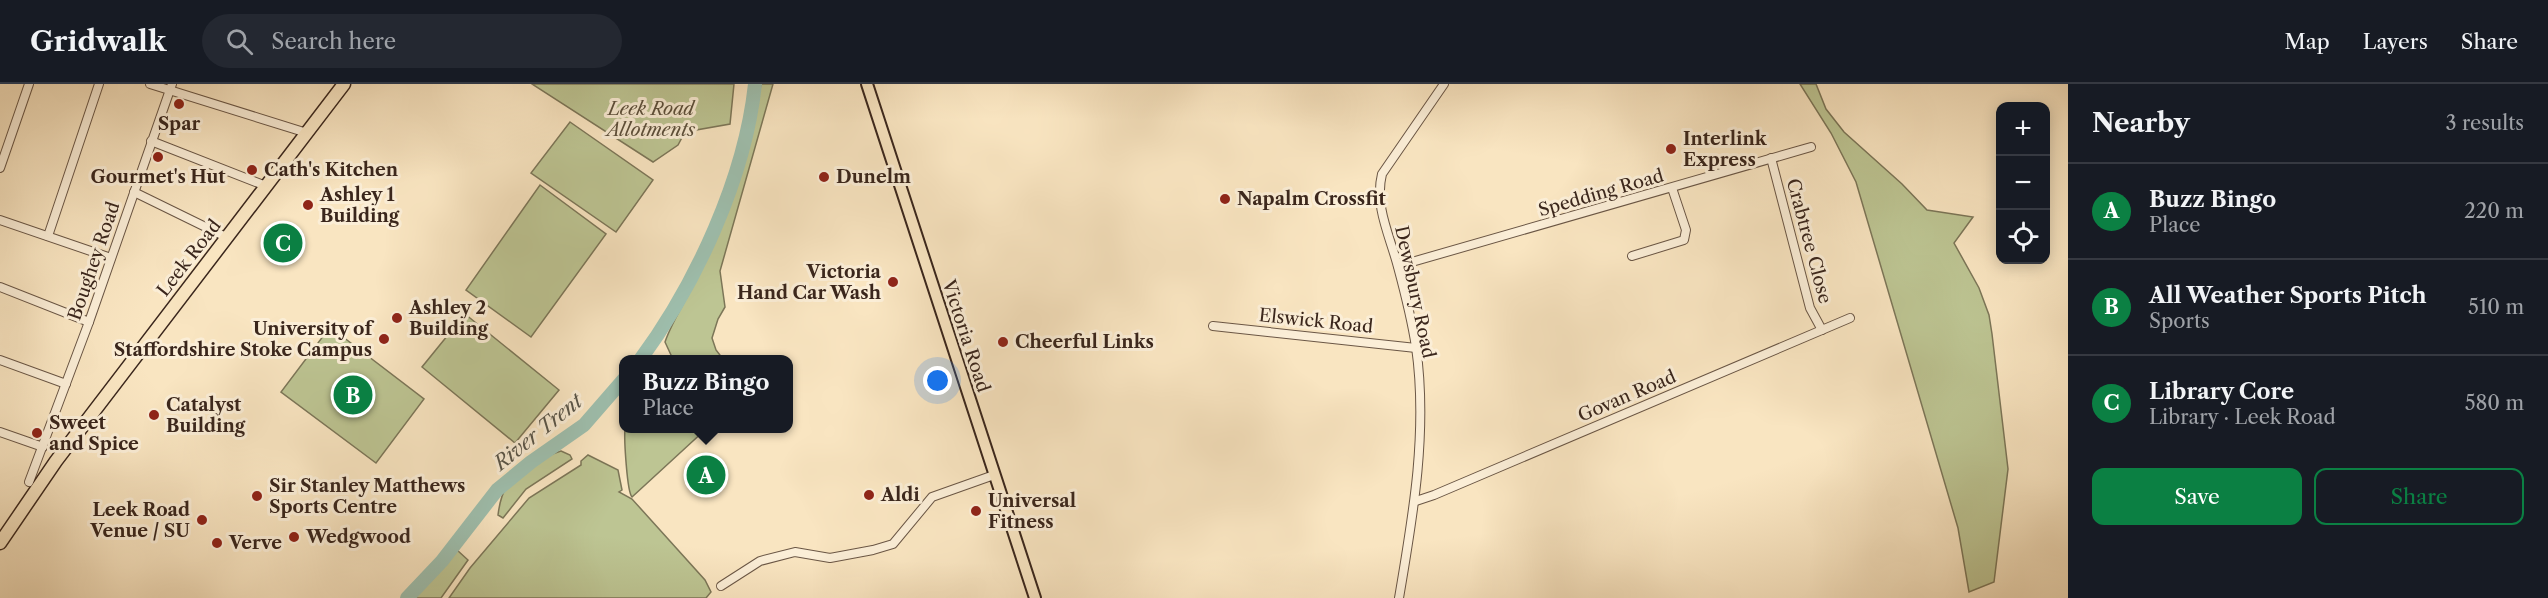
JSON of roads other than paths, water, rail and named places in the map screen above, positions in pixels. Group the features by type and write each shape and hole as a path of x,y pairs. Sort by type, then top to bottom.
{"highway":[{"name":"Leek Road","path":"0,543 56,461 344,84"}],"main road":[{"name":"Victoria Road","path":"867,84 1035,598"}],"street":[{"path":"0,168 29,84"},
{"path":"48,236 99,84"},
{"path":"150,84 171,87 307,133"},
{"name":"Dewsbury Road","path":"1399,598 1416,501 1419,399 1416,348 1398,266 1380,205 1378,187 1382,174 1444,84"},
{"name":"Boughey Road","path":"29,482 89,322 171,87"},
{"path":"151,141 266,186"},
{"name":"Spedding Road","path":"1398,266 1811,147"},
{"name":"Crabtree Close","path":"1771,158 1810,308 1822,330"},
{"path":"1632,256 1684,240 1686,230 1672,188"},
{"path":"134,192 228,238"},
{"path":"0,220 111,258"},
{"path":"0,287 89,322"},
{"name":"Govan Road","path":"1416,501 1850,318"},
{"name":"Elswick Road","path":"1213,326 1416,348"},
{"path":"0,360 66,384"},
{"path":"0,432 43,447"},
{"path":"721,586 760,561 795,552 830,558 893,544 932,497 994,475"}],"waterway":[{"name":"River Trent","path":"644,355 680,298 715,229 741,156 755,84"},
{"name":"River Trent","path":"407,598 442,561 497,490 531,462 584,425 619,385"}],"place":[{"name":"Spar","path":"179,104"},
{"name":"Interlink Express","path":"1671,149"},
{"name":"Gourmet's Hut","path":"158,157"},
{"name":"Cath's Kitchen","path":"252,170"},
{"name":"Dunelm","path":"824,177"},
{"name":"Napalm Crossfit","path":"1225,199"},
{"name":"Ashley 1 Building","path":"308,205"},
{"name":"Library Core","path":"283,243"},
{"name":"Victoria Hand Car Wash","path":"893,282"},
{"name":"Ashley 2 Building","path":"397,318"},
{"name":"University of Staffordshire Stoke Campus","path":"384,339"},
{"name":"Cheerful Links","path":"1003,342"},
{"name":"All Weather Sports Pitch","path":"353,395"},
{"name":"Catalyst Building","path":"154,415"},
{"name":"Sweet and Spice","path":"37,433"},
{"name":"Buzz Bingo","path":"706,475"},
{"name":"Aldi","path":"869,495"},
{"name":"Sir Stanley Matthews Sports Centre","path":"257,496"},
{"name":"Universal Fitness","path":"976,511"},
{"name":"Leek Road Venue / SU","path":"202,520"},
{"name":"Wedgwood","path":"294,537"},
{"name":"Verve","path":"217,543"}],"park label":[{"name":"Leek Road Allotments","path":"651,120"}]}
